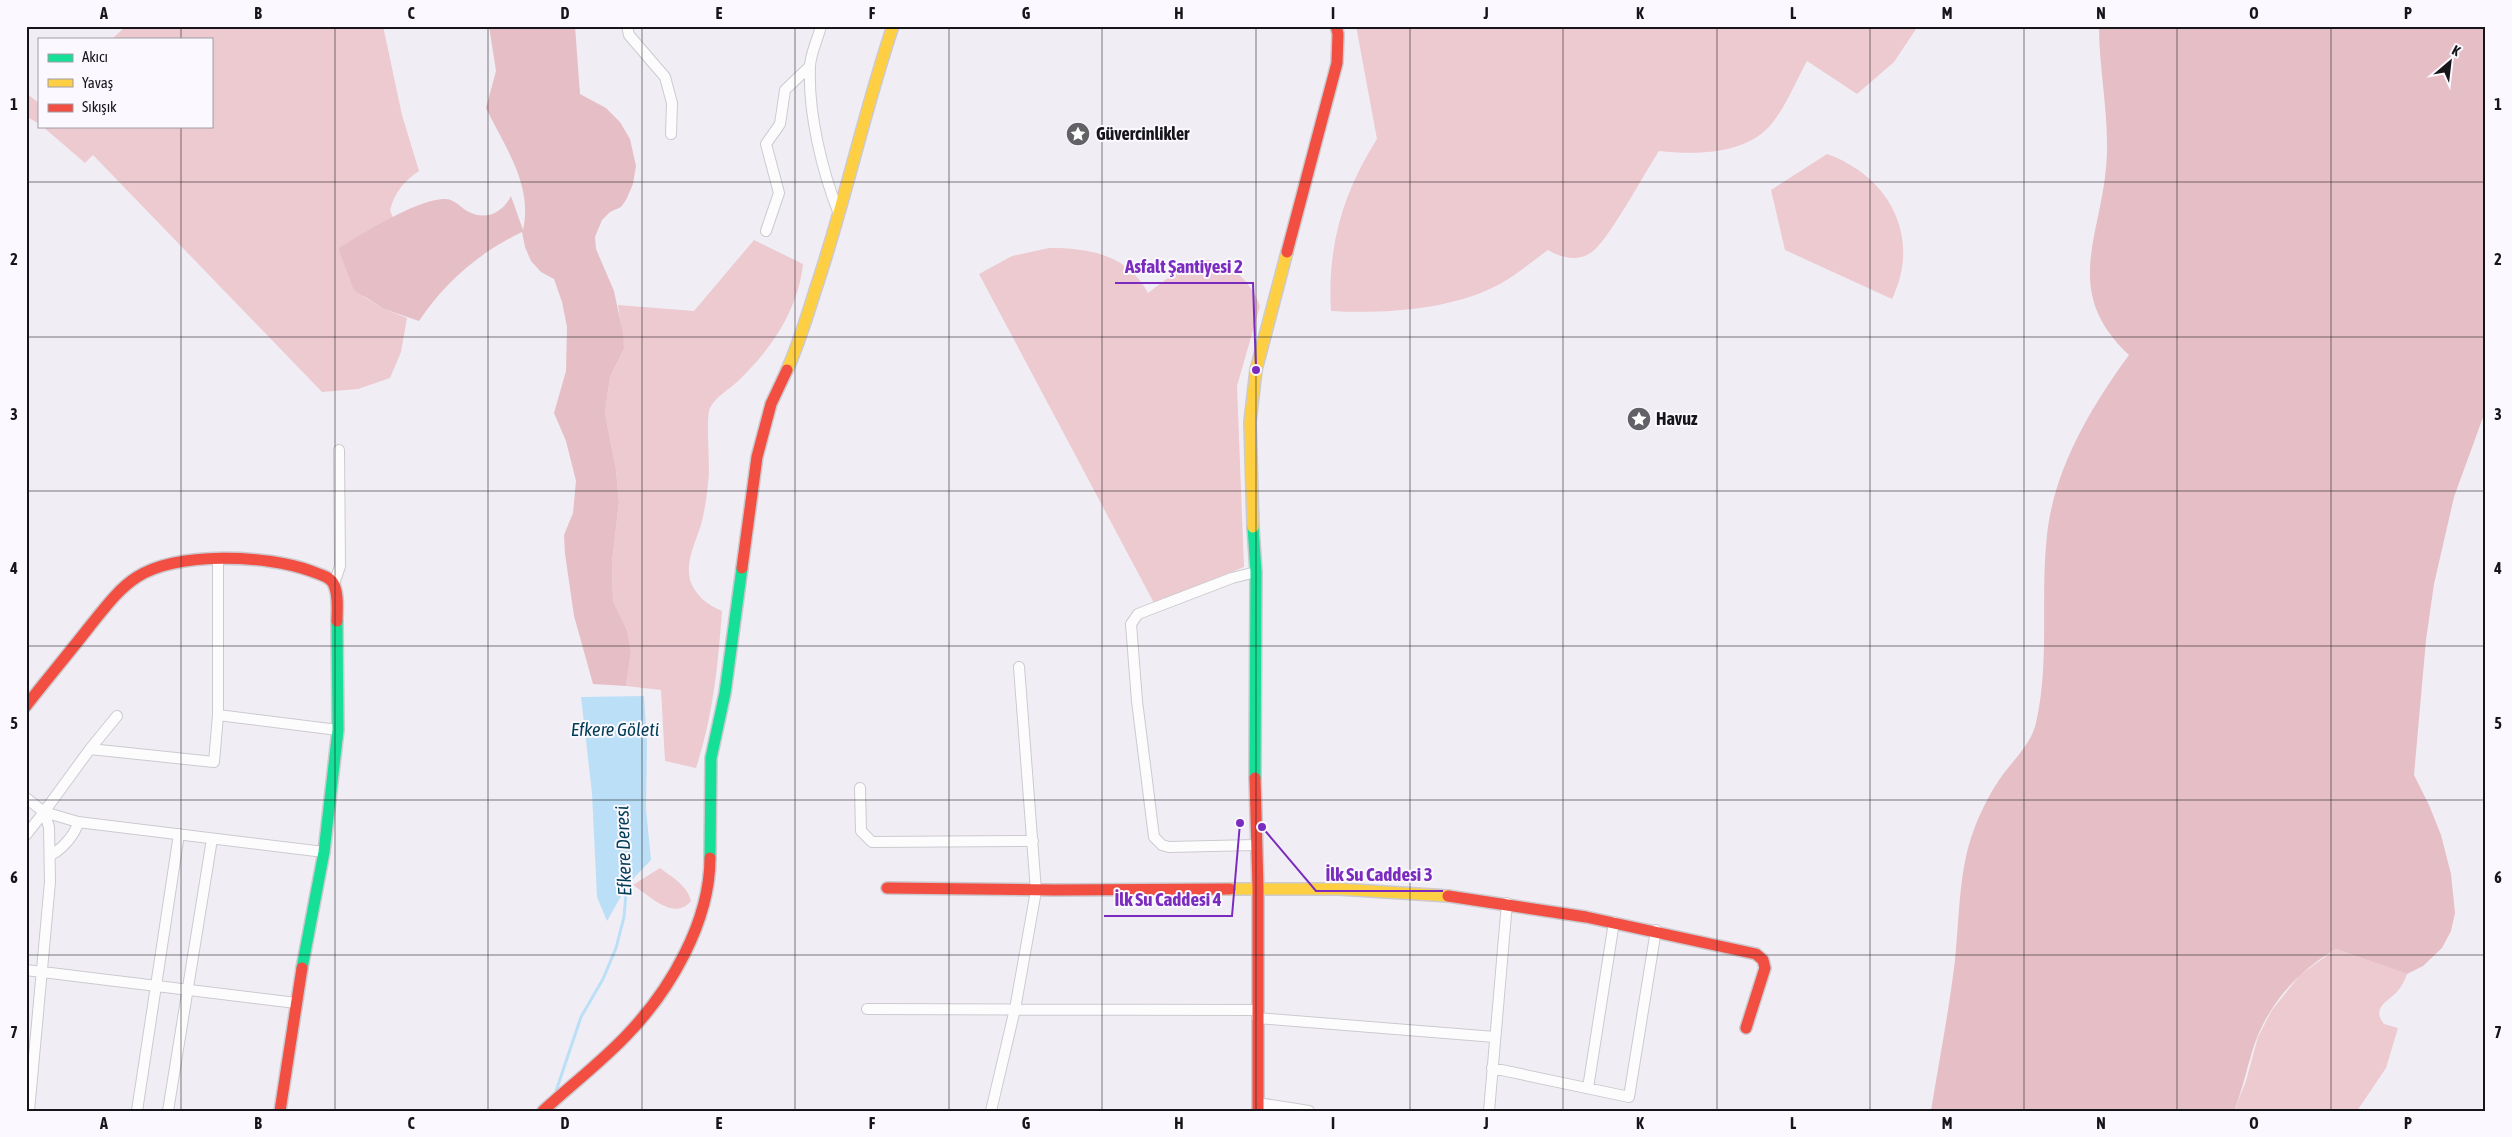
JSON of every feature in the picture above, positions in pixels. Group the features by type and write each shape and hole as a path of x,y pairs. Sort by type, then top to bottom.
{"street":[{"path":"627,26 629,35 664,77 672,103 671,134"},
{"path":"821,26 810,66 815,126 827,184 839,215"},
{"path":"543,1111 626,1036 663,989 693,939 710,880 710,758 725,693 757,457 771,404 795,352 839,215 893,26"},
{"path":"1309,1111 1258,1107 1258,888 1255,845 1256,572 1250,475 1250,422 1256,370 1338,64 1338,34 1336,26"},
{"path":"766,231 779,193 766,144 780,124 785,90 810,66"},
{"path":"280,1111 296,1003 324,852 338,730 337,601 334,584 340,566 338,450"},
{"path":"26,706 118,593 136,576 164,564 257,559 293,565 329,578 334,584"},
{"path":"90,749 214,762 218,715 218,560"},
{"path":"1255,845 1169,847 1158,843 1154,837 1137,701 1132,624 1138,614 1232,578 1256,572"},
{"path":"991,1111 1015,1009 1036,891 1018,667"},
{"path":"218,715 338,730"},
{"path":"26,835 117,716"},
{"path":"860,788 861,831 872,842 1033,841"},
{"path":"26,798 44,812 78,822 324,852"},
{"path":"29,1111 51,855 48,826 44,812"},
{"path":"51,855 57,852 77,829 78,822"},
{"path":"138,1111 155,985 179,834"},
{"path":"168,1111 186,988 212,839"},
{"path":"887,888 1036,891 1258,888 1414,893 1507,903 1656,930 1760,956 1765,968 1746,1028"},
{"path":"1489,1111 1507,903"},
{"path":"1588,1088 1614,922"},
{"path":"1492,1068 1629,1097 1656,930"},
{"path":"26,970 186,988 296,1003"},
{"path":"867,1010 1015,1009 1257,1014 1495,1037"}],"shaded area":[{"path":"126,26 383,26 402,115 419,171 397,192 390,210 393,218 338,248 364,297 384,309 407,318 401,352 390,378 358,389 322,392 93,155 85,163 44,128 212,128 212,38 113,38"},
{"path":"489,26 575,26 580,94 606,108 620,122 630,139 636,166 633,184 626,200 621,207 610,212 602,220 595,237 596,249 614,291 623,334 624,349 610,377 605,413 616,470 619,502 612,563 613,602 627,630 631,651 626,686 593,684 574,616 564,535 573,513 576,481 566,441 554,413 566,371 567,327 562,302 554,279 541,272 531,261 525,247 522,232 492,249 464,269 440,293 419,321 384,309 354,290 338,248 404,211 431,201 443,199 451,200 469,212 482,216 499,210 508,202 511,196 523,230 525,213 521,182 509,152 486,108 496,71"},
{"path":"1356,26 1918,26 1894,62 1857,94 1807,61 1778,115 1762,133 1750,141 1736,147 1705,152 1659,151 1608,234 1587,255 1570,258 1548,250 1515,275 1494,287 1456,301 1393,311 1331,311 1330,287 1332,265 1340,221 1355,179 1377,139"},
{"path":"2099,26 2486,26 2486,409 2454,497 2434,584 2426,640 2414,775 2441,835 2451,874 2455,913 2451,931 2442,948 2423,966 2407,974 2336,949 2321,958 2295,980 2274,1006 2258,1036 2234,1111 1931,1111 1953,979 1962,882 1967,852 1974,830 1987,801 1999,780 2030,739 2036,723 2043,676 2044,582 2047,535 2057,486 2076,440 2088,417 2129,355 2108,330 2095,306 2090,283 2094,234 2104,181 2107,152"},
{"path":"26,93 38,102 38,123 26,116"},
{"path":"1827,154 1849,164 1868,177 1883,193 1894,212 1901,232 1903,253 1900,276 1892,299 1785,250 1771,190"},
{"path":"754,240 803,264 800,281 789,313 772,342 750,369 723,393 710,408 707,493 702,521 690,558 689,573 692,585 698,595 711,606 722,611 714,690 707,729 696,768 665,761 661,690 626,686 631,651 627,630 613,603 612,563 619,502 616,470 605,413 610,377 624,349 618,305 694,311"},
{"path":"1049,248 1079,250 1106,256 1130,270 1140,280 1148,293 1191,263 1207,260 1227,266 1244,279 1251,288 1260,306 1237,386 1244,567 1154,603 979,274 1012,256"},
{"path":"660,868 679,882 686,890 691,901 684,907 677,909 662,905 633,885"},
{"path":"2336,949 2407,974 2399,990 2380,1009 2380,1018 2384,1024 2398,1028 2386,1068 2357,1111 2234,1111 2246,1081 2258,1037 2272,1010 2300,975"}],"water":[{"name":"Efkere Göleti","path":"644,696 647,743 646,809 651,860 628,884 607,921 597,897 592,793 581,697"}],"waterway":[{"name":"Efkere Deresi","path":"556,1091 581,1017 603,979 616,948 624,917 627,881"}],"traffic: fast":[{"path":"1253,527 1256,572 1255,778"},
{"path":"710,858 711,758 725,693 742,568"},
{"path":"302,968 324,852 338,730 337,621"}],"traffic: slow":[{"path":"787,370 803,330 826,256 893,26"},
{"path":"1253,527 1250,422 1256,370 1287,252"},
{"path":"1230,889 1339,889 1448,896"}],"traffic: jam":[{"path":"1287,252 1337,63 1338,34 1336,26"},
{"path":"742,568 757,457 771,404 787,370"},
{"path":"26,706 117,593 137,577 154,569 175,563 198,559 247,559 293,566 311,571 326,577 333,583 337,597 337,621"},
{"path":"1255,778 1258,889 1258,1111"},
{"path":"543,1111 625,1037 642,1019 672,977 695,931 703,906 710,858"},
{"path":"887,888 1055,890 1230,889"},
{"path":"1448,896 1586,917 1756,954 1763,960 1765,968 1746,1028"},
{"path":"280,1111 302,968"}],"place":[{"name":"Güvercinlikler","path":"1078,134"},
{"name":"Asfalt Şantiyesi 2","path":"1256,370"},
{"name":"Havuz","path":"1639,419"},
{"name":"İlk Su Caddesi 4","path":"1240,823"},
{"name":"İlk Su Caddesi 3","path":"1262,827"}]}
